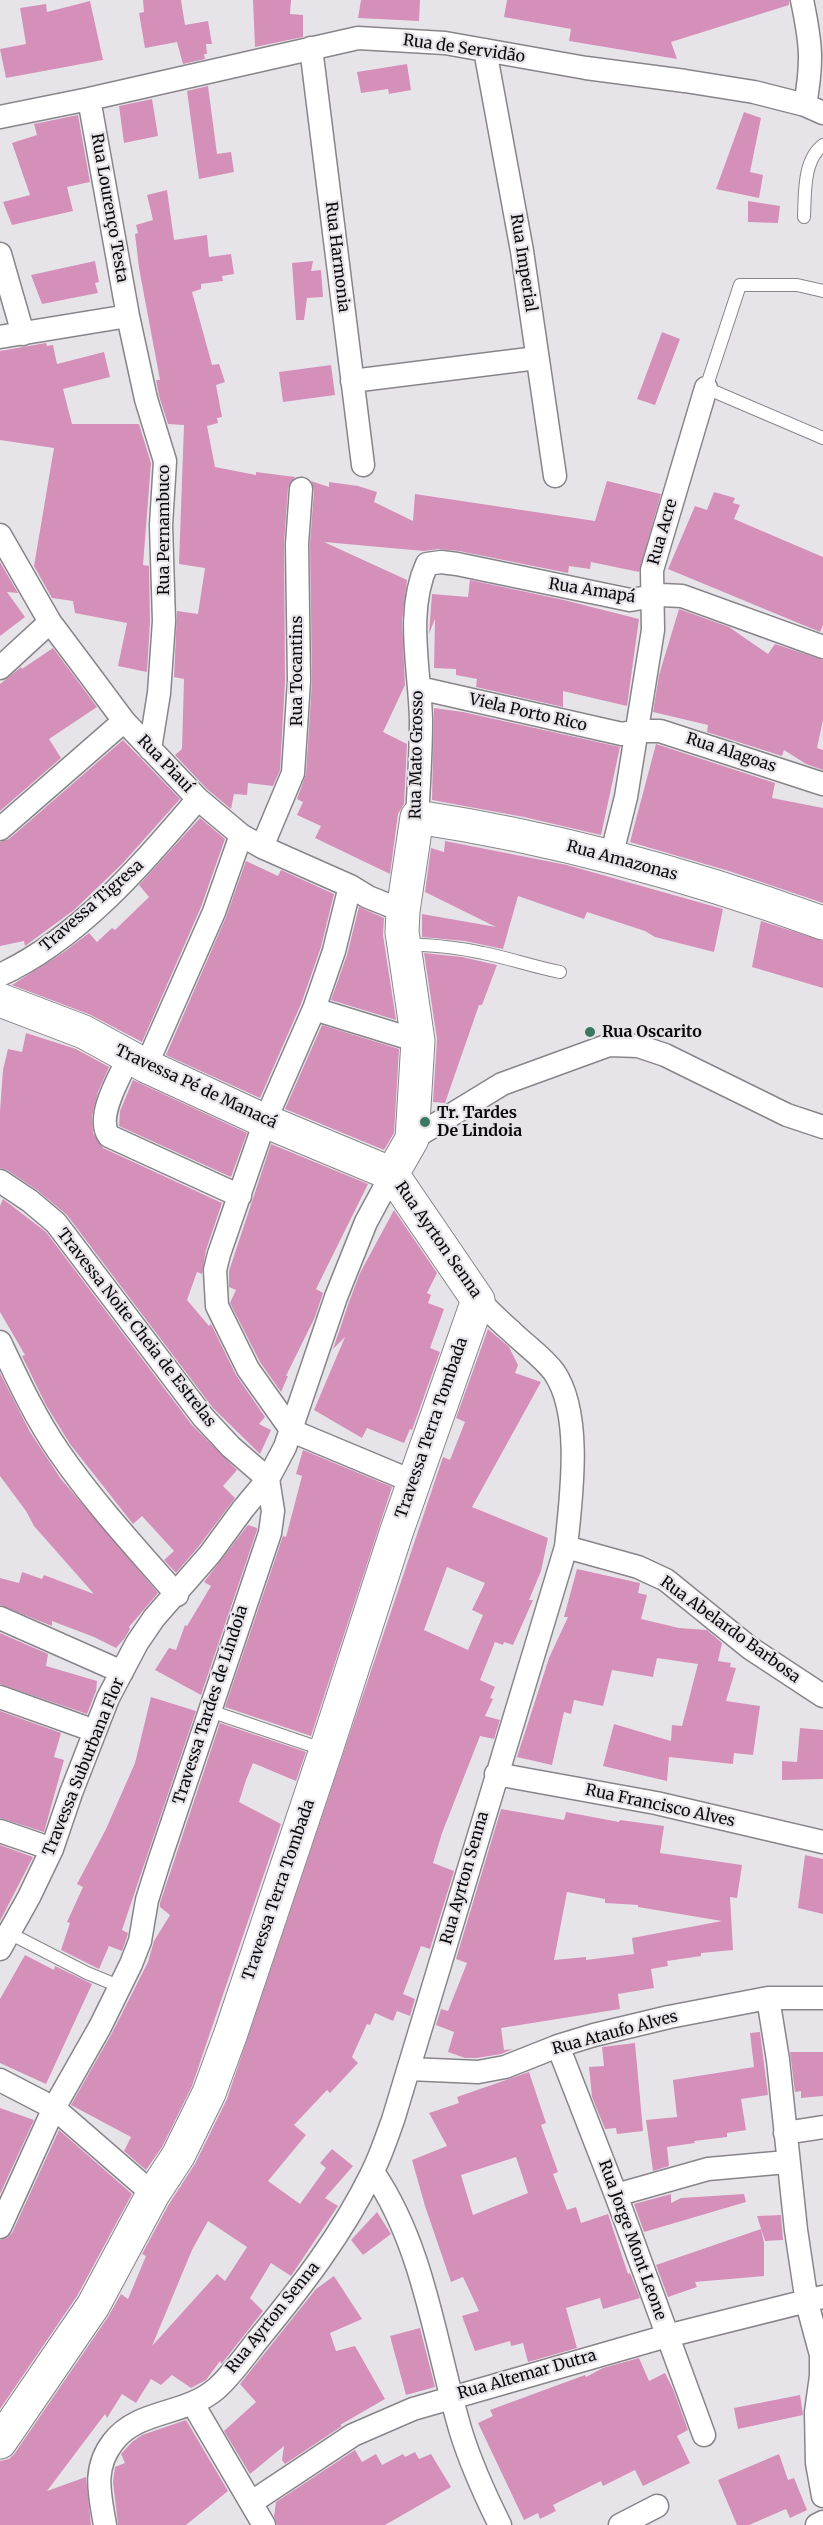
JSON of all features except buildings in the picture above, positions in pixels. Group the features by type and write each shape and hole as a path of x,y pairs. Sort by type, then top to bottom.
{"street":[{"path":"802,0 811,47 814,109"},
{"name":"Rua de Servidão","path":"0,117 358,38 446,43 586,69 754,92 814,109"},
{"name":"Rua Harmonia","path":"311,48 363,465"},
{"name":"Rua Imperial","path":"485,50 522,251 555,476"},
{"name":"Rua Lourenço Testa","path":"89,99 128,316"},
{"path":"0,254 23,334"},
{"path":"0,337 128,316"},
{"name":"Rua Pernambuco","path":"128,316 146,399 165,461 161,525 164,621 159,693 150,749"},
{"path":"352,381 537,358"},
{"name":"Rua Acre","path":"612,857 626,797 653,630 652,570 706,388"},
{"name":"Rua Tocantins","path":"262,847 293,773 299,681 297,544 301,489"},
{"name":"Rua Piauí","path":"0,535 50,622 124,721 198,799 241,835 262,847 403,911"},
{"name":"Rua Amapá","path":"427,564 441,562 457,564 630,600 661,595 682,596 823,647"},
{"name":"Rua Mato Grosso","path":"412,1139 418,1041 403,944 403,911 417,818 421,730 416,636 418,597 427,564"},
{"path":"0,668 50,622"},
{"name":"Viela Porto Rico","path":"419,688 615,733 636,731"},
{"path":"0,829 124,721"},
{"name":"Rua Alagoas","path":"636,731 660,731 688,738 823,784"},
{"name":"Travessa Tigresa","path":"0,975 56,941 111,894 140,867 198,799"},
{"name":"Rua Amazonas","path":"417,818 541,838 774,905 823,923"},
{"path":"240,1196 109,1136 104,1130 104,1117 138,1061 214,912 241,835"},
{"path":"350,886 334,951 314,1010 265,1120 215,1270 217,1306 248,1369 292,1431 414,1482"},
{"name":"Travessa Pé de Manacá","path":"0,1000 84,1032 138,1061 265,1120 392,1173"},
{"path":"314,1010 418,1041"},
{"path":"268,1479 292,1431 336,1297 366,1222 412,1139 502,1084 609,1045 638,1046 664,1055 787,1115 823,1127"},
{"name":"Rua Ayrton Senna","path":"105,2525 98,2493 98,2474 111,2445 134,2423 193,2404 217,2388 315,2269 373,2172 409,2069 566,1547 572,1486 570,1409 564,1389 553,1371 538,1355 478,1300 392,1173"},
{"name":"Travessa Noite Cheia de Estrelas","path":"0,1181 30,1201 56,1223 202,1417 231,1447 268,1479"},
{"name":"Travessa Terra Tombada","path":"0,2442 93,2306 153,2194 178,2156 209,2093 235,2022 414,1482 478,1300"},
{"path":"0,1342 29,1403 59,1451 95,1501 177,1595"},
{"name":"Travessa Suburbana Flor","path":"4,1941 29,1898 51,1849 94,1731 122,1672 154,1618 177,1595 268,1479"},
{"name":"Travessa Tardes de Lindoia","path":"1,2224 54,2109 121,1987 140,1941 147,1900 272,1524 273,1510 268,1479"},
{"name":"Rua Abelardo Barbosa","path":"566,1547 638,1567 666,1580 750,1648 823,1696"},
{"path":"0,1618 122,1672"},
{"path":"0,1697 94,1731"},
{"name":"Rua Francisco Alves","path":"496,1774 656,1803 823,1842"},
{"path":"0,1831 51,1849"},
{"path":"768,1998 778,2060 788,2162 815,2300 821,2355 821,2376 816,2412 817,2463 823,2496"},
{"name":"Rua Ataufo Alves","path":"409,2069 478,2072 505,2067 558,2046 669,2017 768,1998 823,1998"},
{"name":"Rua Jorge Mont Leone","path":"558,2046 616,2195 704,2435"},
{"path":"0,2080 54,2109 153,2194"},
{"path":"785,2133 823,2127"},
{"path":"616,2195 708,2169 788,2162"},
{"path":"373,2172 387,2194 408,2239 470,2459 500,2525"},
{"name":"Rua Altemar Dutra","path":"252,2502 353,2435 396,2416 452,2397 667,2336 815,2300"},
{"path":"193,2404 264,2525"},
{"path":"620,2525 657,2506"},
{"path":"817,2525 823,2522"}],"lane":[{"path":"804,217 807,175 813,156 823,145"},
{"name":"Rua Acre","path":"706,388 740,285 797,285 823,291"},
{"path":"706,388 823,438"},
{"path":"403,944 443,946 484,953 560,972"},
{"path":"210,1711 326,1750"},
{"path":"4,1941 121,1987"}],"place":[{"name":"Rua Oscarito","path":"590,1032"},
{"name":"Tr. Tardes De Lindoia","path":"425,1122"}]}
